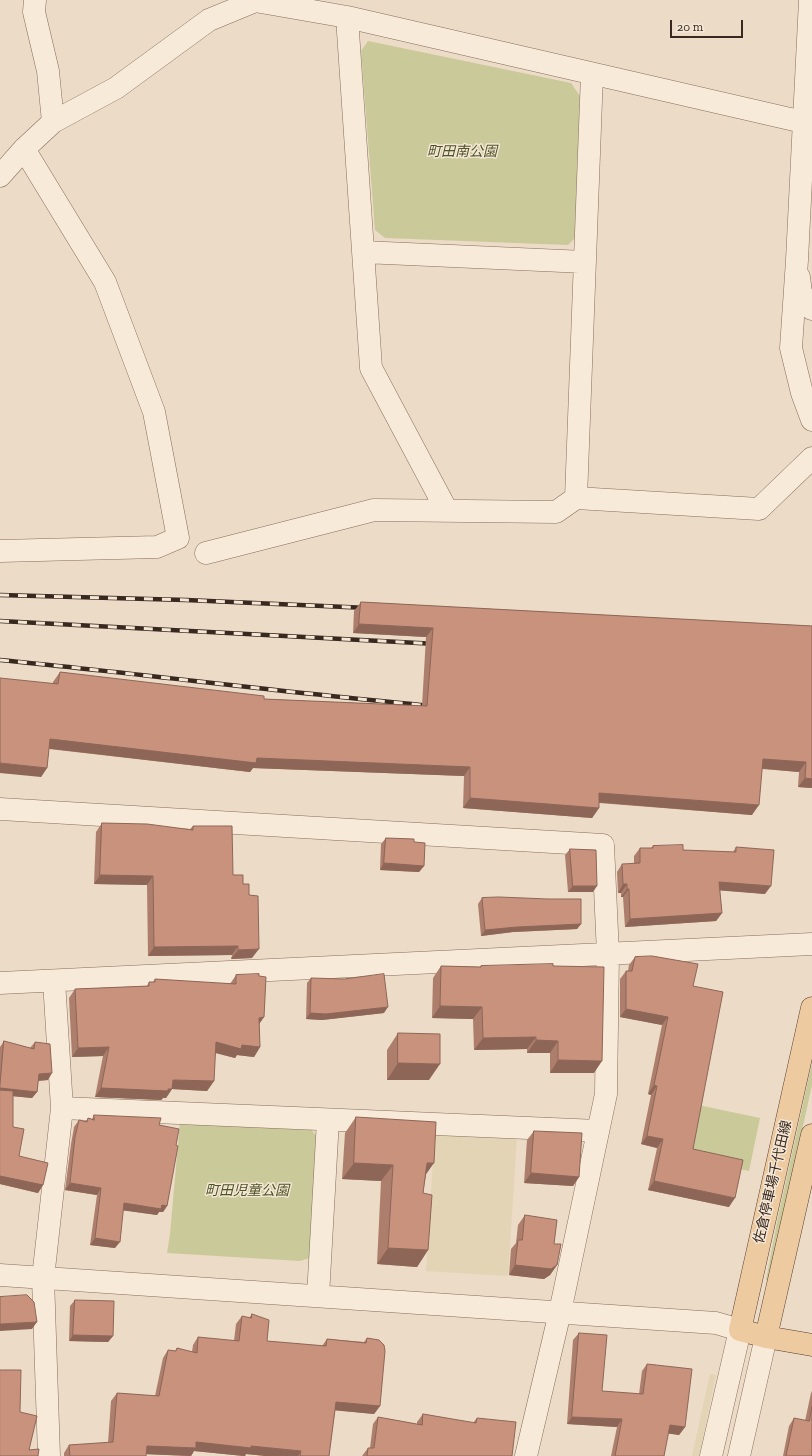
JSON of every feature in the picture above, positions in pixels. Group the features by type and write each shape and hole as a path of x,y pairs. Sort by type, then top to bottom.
{"main road":[{"name":"佐倉停車場千代田線","path":"740,1330 812,1008"},
{"name":"佐倉停車場千代田線","path":"766,1337 812,1135"},
{"path":"740,1330 766,1337 812,1345"}],"street":[{"path":"35,0 34,12 48,71 53,122"},
{"path":"810,0 808,123 791,348 802,393 812,420"},
{"path":"0,176 24,149 53,122 116,88 209,20 255,1 264,1 347,18 808,123"},
{"path":"347,18 371,368 447,511"},
{"path":"576,498 592,74"},
{"path":"0,551 157,547 178,538 154,412 105,282 24,149"},
{"path":"363,252 585,262"},
{"path":"797,260 800,293 812,309"},
{"path":"206,553 374,510 556,512 576,498 759,510 812,458"},
{"path":"0,809 603,845 608,954 606,1094 560,1312 526,1456"},
{"path":"0,983 812,944"},
{"path":"48,1456 43,1278 62,1108 54,981"},
{"path":"62,1108 598,1131"},
{"path":"318,1296 328,1120"},
{"path":"0,1275 560,1312 716,1324 740,1330 711,1456"},
{"path":"739,1456 766,1337"}],"shaded area":[{"path":"435,1130 517,1136 508,1276 426,1271"},
{"path":"710,1374 716,1375 699,1456 692,1456"}],"green space":[{"name":"町田南公園","path":"368,41 571,83 580,96 575,238 568,245 385,238 375,230 361,51"},
{"path":"812,1063 812,1085 769,1280 766,1280 777,1222"},
{"path":"698,1105 760,1118 749,1171 687,1158"},
{"name":"町田児童公園","path":"180,1122 309,1127 319,1139 313,1257 300,1261 167,1253"}],"building":[{"path":"361,602 812,626 812,779 805,778 806,762 763,759 759,805 599,793 599,808 470,798 470,767 257,758 256,763 50,739 47,768 0,763 0,678 58,684 60,672 264,696 264,699 427,706 433,628 359,624"},
{"path":"102,823 147,824 193,830 193,826 232,826 233,875 243,875 243,884 249,884 249,895 258,896 259,949 238,950 238,946 154,947 153,876 100,875"},
{"path":"386,838 414,839 414,842 425,843 424,866 384,863"},
{"path":"683,845 683,850 736,852 736,847 774,850 771,886 719,882 722,913 630,919 629,889 627,889 627,884 623,884 622,864 640,863 640,848"},
{"path":"570,849 596,850 597,886 573,886"},
{"path":"482,898 581,899 581,924 485,930"},
{"path":"652,956 698,964 693,986 723,992 693,1149 743,1160 735,1198 654,1181 663,1139 647,1136 657,1086 654,1085 668,1017 626,1009 626,971 632,971 635,957"},
{"path":"553,964 553,966 604,967 602,1061 558,1060 558,1041 536,1040 536,1037 483,1038 482,1007 440,1006 441,966 481,967"},
{"path":"259,974 259,976 266,977 264,1017 259,1018 260,1047 242,1045 241,1049 216,1042 214,1081 173,1080 172,1089 168,1089 168,1091 101,1088 109,1047 78,1048 75,989 149,986 149,982 155,982 155,979 236,984 236,975"},
{"path":"384,974 388,1007 326,1014 310,1013 311,978 344,979"},
{"path":"398,1033 440,1034 440,1064 398,1063"},
{"path":"4,1041 34,1049 35,1042 50,1044 52,1073 39,1074 37,1092 0,1088"},
{"path":"0,1090 13,1091 13,1127 24,1129 19,1156 48,1163 43,1185 0,1176"},
{"path":"94,1115 161,1118 159,1125 179,1129 176,1145 178,1146 167,1206 162,1205 161,1209 124,1203 120,1242 95,1238 101,1188 70,1183 75,1137 79,1120 87,1122 88,1118 94,1120"},
{"path":"356,1117 436,1122 434,1163 427,1163 423,1193 432,1195 428,1250 388,1248 393,1165 354,1163"},
{"path":"534,1131 582,1133 579,1177 531,1173"},
{"path":"525,1215 557,1220 554,1244 561,1244 557,1265 551,1269 515,1265 518,1240 522,1240"},
{"path":"27,1295 34,1302 37,1322 0,1324 0,1297"},
{"path":"75,1300 114,1301 113,1336 73,1335"},
{"path":"252,1314 269,1320 267,1341 326,1346 327,1339 366,1343 367,1338 379,1340 384,1345 385,1351 380,1406 336,1402 329,1456 300,1456 301,1451 251,1446 251,1448 196,1442 196,1448 147,1446 146,1456 70,1456 69,1445 113,1442 117,1393 159,1396 168,1350 176,1351 177,1348 197,1353 198,1337 239,1341 242,1316 251,1318"},
{"path":"579,1333 607,1335 602,1391 643,1394 647,1364 692,1369 685,1427 670,1425 664,1456 615,1456 622,1419 572,1417"},
{"path":"0,1370 21,1370 20,1412 37,1416 29,1450 39,1449 38,1456 0,1456"},
{"path":"812,1407 812,1456 786,1456 794,1418 809,1421"},
{"path":"423,1414 476,1423 477,1418 516,1422 512,1456 367,1456 368,1448 374,1448 378,1417 422,1425"}],"railway":[{"path":"0,595 186,600 368,608"},
{"path":"0,621 437,644"},
{"path":"0,660 433,706"}]}
